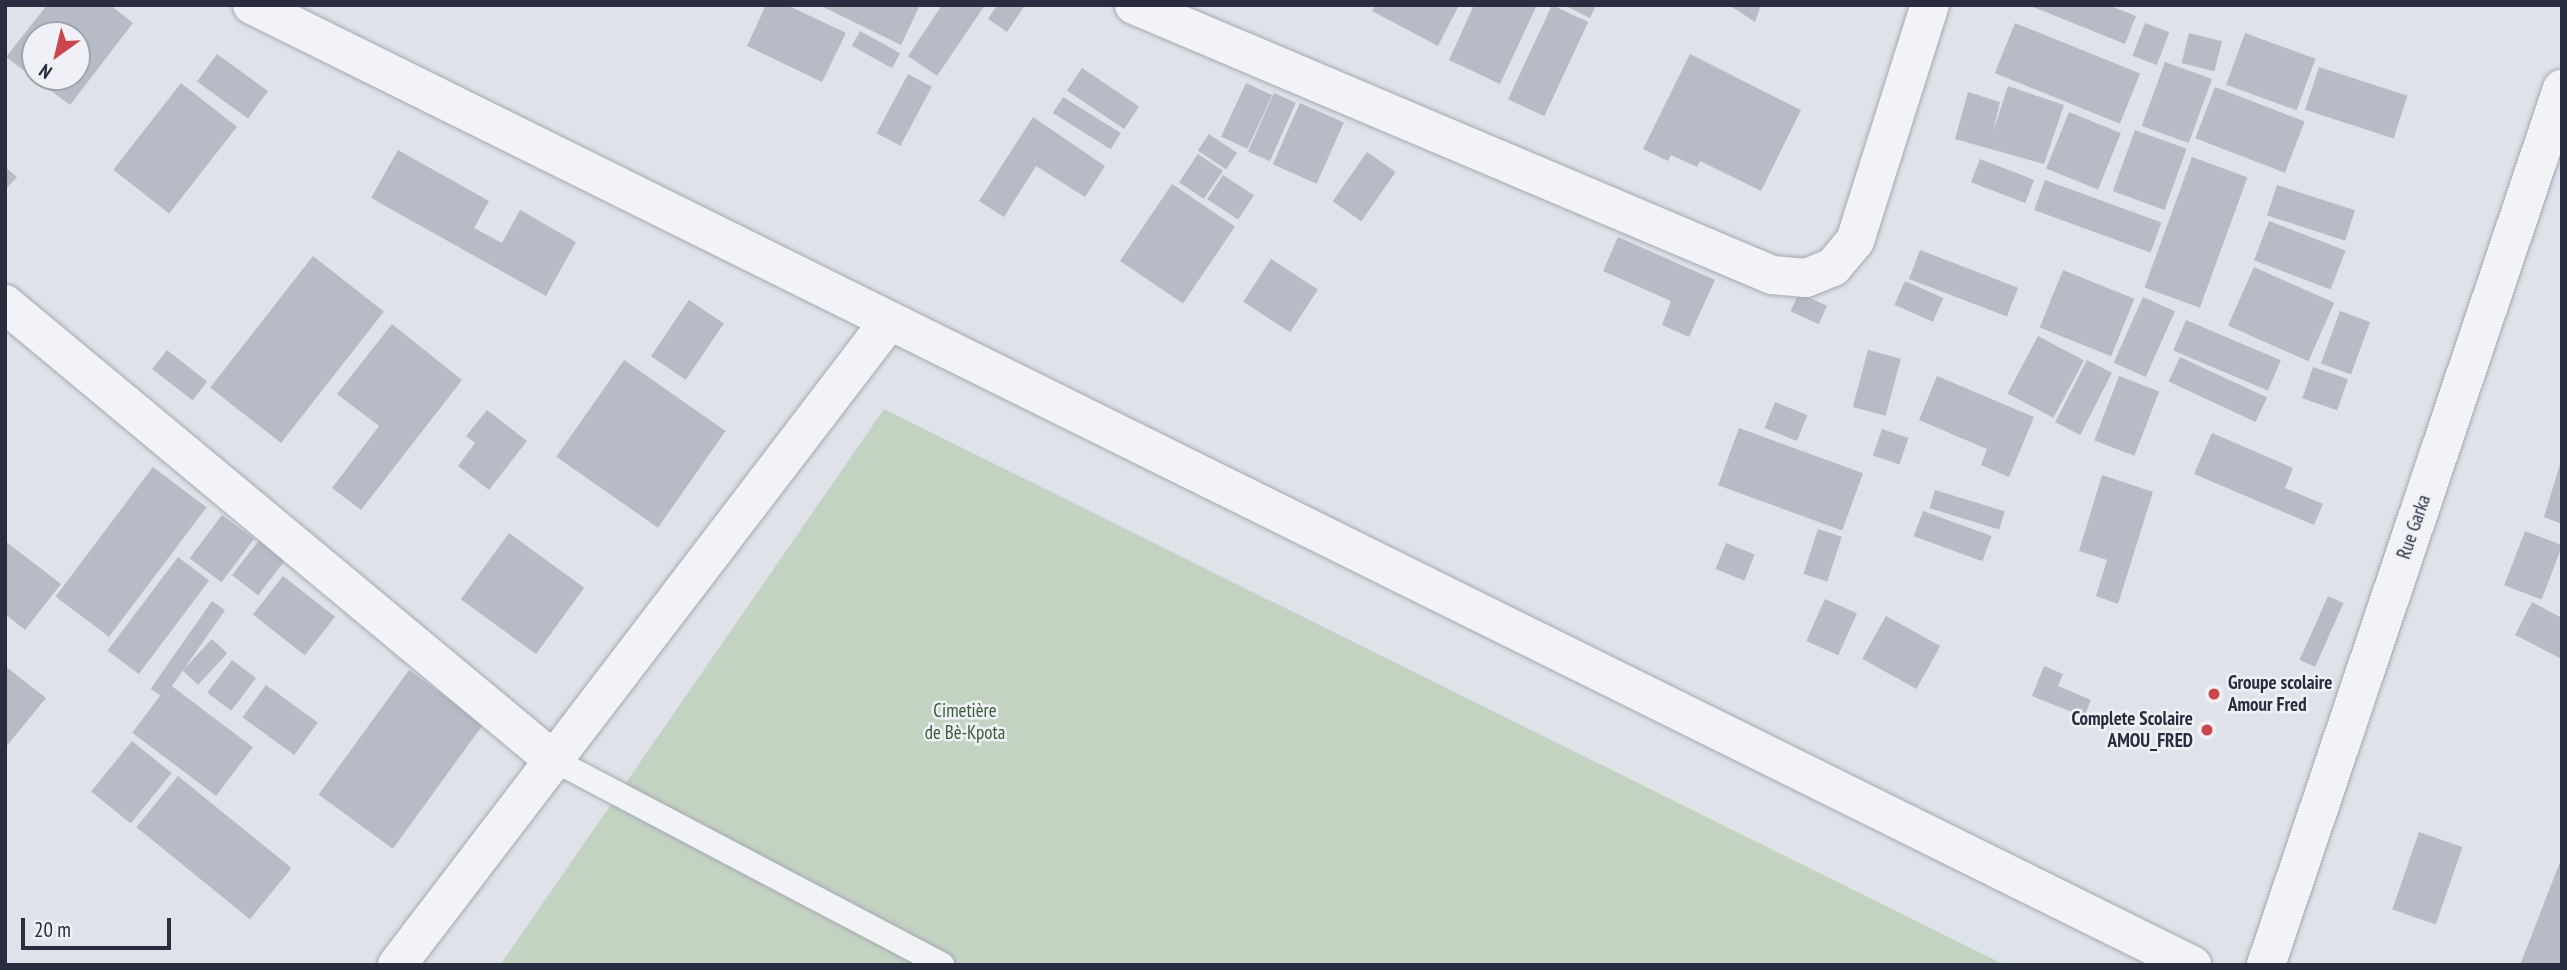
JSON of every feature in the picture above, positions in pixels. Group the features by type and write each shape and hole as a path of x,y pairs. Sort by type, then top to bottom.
{"street":[{"path":"252,5 2192,965"},
{"path":"1134,5 1772,275 1807,278 1833,267 1855,241 1930,5"},
{"name":"Rue Garka","path":"2266,965 2562,89"},
{"path":"5,304 552,759"},
{"path":"397,965 889,321"}],"lane":[{"path":"552,759 942,965"}],"green space":[{"name":"Cimetière de Bè-Kpota","path":"884,409 2005,965 500,965"}],"building":[{"path":"47,5 110,5 133,23 91,78 91,21 34,21"},
{"path":"766,5 787,5 846,33 822,82 747,46"},
{"path":"819,5 920,5 901,45"},
{"path":"942,5 985,5 937,76 908,56"},
{"path":"997,5 1025,5 1007,32 988,19"},
{"path":"1375,5 1459,5 1438,46 1372,11"},
{"path":"1474,5 1537,5 1500,84 1449,60"},
{"path":"1552,5 1588,22 1544,116 1508,99"},
{"path":"1564,5 1596,5 1590,18"},
{"path":"1729,5 1761,5 1755,22"},
{"path":"2028,5 2108,5 2136,16 2125,44"},
{"path":"2015,23 2140,74 2120,124 1995,73"},
{"path":"2145,23 2169,32 2157,65 2132,56"},
{"path":"860,31 900,53 892,68 852,46"},
{"path":"2189,33 2222,41 2214,71 2182,63"},
{"path":"2245,33 2315,59 2297,110 2226,85"},
{"path":"21,38 21,68 6,57"},
{"path":"217,54 268,91 248,119 197,82"},
{"path":"1690,54 1801,110 1761,191 1700,161 1697,167 1671,155 1668,161 1643,149"},
{"path":"2165,62 2212,79 2189,143 2142,126"},
{"path":"2319,67 2407,96 2394,139 2305,110"},
{"path":"1082,68 1139,107 1124,129 1067,90"},
{"path":"908,74 932,87 900,146 877,133"},
{"path":"181,83 237,127 169,213 113,170"},
{"path":"1246,83 1272,95 1247,149 1221,136"},
{"path":"2008,86 2064,105 2044,164 1955,139 1968,92 2000,102 1993,132"},
{"path":"2215,87 2305,121 2285,173 2195,138"},
{"path":"51,91 81,91 70,105"},
{"path":"1274,93 1296,103 1270,161 1248,151"},
{"path":"1063,97 1121,133 1111,149 1053,113"},
{"path":"1300,103 1344,123 1317,184 1273,164"},
{"path":"2069,112 2121,133 2098,190 2046,169"},
{"path":"1033,117 1105,166 1085,197 1036,166 1004,217 979,201"},
{"path":"2135,130 2187,149 2164,210 2113,191"},
{"path":"1209,134 1237,153 1226,170 1198,151"},
{"path":"398,150 489,201 474,228 502,243 520,210 576,242 546,296 371,198"},
{"path":"1367,152 1396,172 1361,221 1333,201"},
{"path":"1198,154 1223,171 1204,199 1179,182"},
{"path":"2192,157 2247,177 2200,308 2144,288"},
{"path":"1980,159 2034,180 2025,203 1971,182"},
{"path":"5,167 17,177 5,190"},
{"path":"1223,175 1254,195 1238,219 1207,199"},
{"path":"2045,180 2162,222 2151,252 2034,210"},
{"path":"1172,184 1235,226 1183,304 1120,261"},
{"path":"2277,185 2355,210 2345,241 2267,215"},
{"path":"2269,221 2346,250 2331,290 2254,260"},
{"path":"1618,237 1715,280 1689,337 1662,325 1671,301 1603,271"},
{"path":"1920,250 2018,288 2007,317 1909,279"},
{"path":"313,256 384,311 281,443 210,388"},
{"path":"1271,259 1318,289 1290,332 1243,302"},
{"path":"2254,267 2334,303 2308,361 2228,325"},
{"path":"2063,270 2134,299 2111,356 2040,327"},
{"path":"1905,281 1943,298 1933,322 1894,305"},
{"path":"1799,293 1827,306 1819,324 1791,311"},
{"path":"2143,297 2175,311 2146,377 2114,363"},
{"path":"689,300 724,323 686,380 651,356"},
{"path":"2340,311 2370,322 2351,375 2321,364"},
{"path":"2186,320 2281,360 2268,391 2173,350"},
{"path":"392,324 462,380 361,510 332,488 379,426 337,394"},
{"path":"2038,336 2084,360 2053,418 2007,393"},
{"path":"167,350 207,381 192,400 152,369"},
{"path":"1868,350 1901,359 1886,416 1853,407"},
{"path":"2180,357 2267,398 2256,422 2169,381"},
{"path":"624,360 726,431 658,528 556,457"},
{"path":"2087,360 2112,373 2080,435 2055,422"},
{"path":"2313,367 2348,379 2337,410 2302,398"},
{"path":"1937,376 2034,417 2009,477 1981,465 1987,449 1919,420"},
{"path":"2119,376 2159,391 2134,456 2094,440"},
{"path":"1775,402 1807,415 1797,441 1765,428"},
{"path":"487,410 527,441 489,490 458,466 475,443 466,436"},
{"path":"1739,428 1863,473 1842,530 1718,485"},
{"path":"1882,429 1908,438 1899,465 1873,455"},
{"path":"2212,433 2293,468 2285,488 2323,504 2314,525 2194,474"},
{"path":"2562,461 2562,524 2544,517"},
{"path":"153,467 207,507 109,637 56,596"},
{"path":"2102,475 2153,492 2118,604 2096,596 2107,560 2079,551"},
{"path":"1935,490 2005,511 1999,530 1929,508"},
{"path":"1923,511 1992,536 1982,561 1914,536"},
{"path":"222,515 254,539 221,582 190,558"},
{"path":"1818,529 1842,537 1827,581 1803,574"},
{"path":"2525,531 2562,545 2542,599 2504,585"},
{"path":"509,533 584,588 536,654 461,599"},
{"path":"264,534 290,554 258,595 232,575"},
{"path":"5,541 61,584 25,630 5,614"},
{"path":"1726,543 1755,555 1744,581 1716,569"},
{"path":"178,557 209,580 139,674 108,650"},
{"path":"283,576 335,617 305,655 253,615"},
{"path":"2328,596 2344,603 2315,667 2300,660"},
{"path":"1825,599 1857,613 1838,655 1806,641"},
{"path":"212,601 225,610 164,698 151,689"},
{"path":"2532,602 2562,618 2562,659 2515,635"},
{"path":"1886,616 1940,646 1916,689 1862,659"},
{"path":"212,639 227,653 198,685 183,670"},
{"path":"232,660 256,678 231,711 207,693"},
{"path":"5,666 46,698 5,748"},
{"path":"2044,666 2063,674 2058,686 2091,700 2084,717 2032,696"},
{"path":"409,670 483,724 393,849 318,795"},
{"path":"169,684 253,747 216,796 132,733"},
{"path":"266,685 318,723 294,755 242,717"},
{"path":"132,741 172,773 131,824 91,792"},
{"path":"178,776 291,868 250,919 136,827"},
{"path":"2419,832 2462,847 2436,925 2392,910"},
{"path":"2562,857 2562,965 2520,965"}],"place":[{"name":"Groupe scolaire Amour Fred","path":"2214,694"},
{"name":"Complete Scolaire AMOU_FRED","path":"2207,730"}]}
